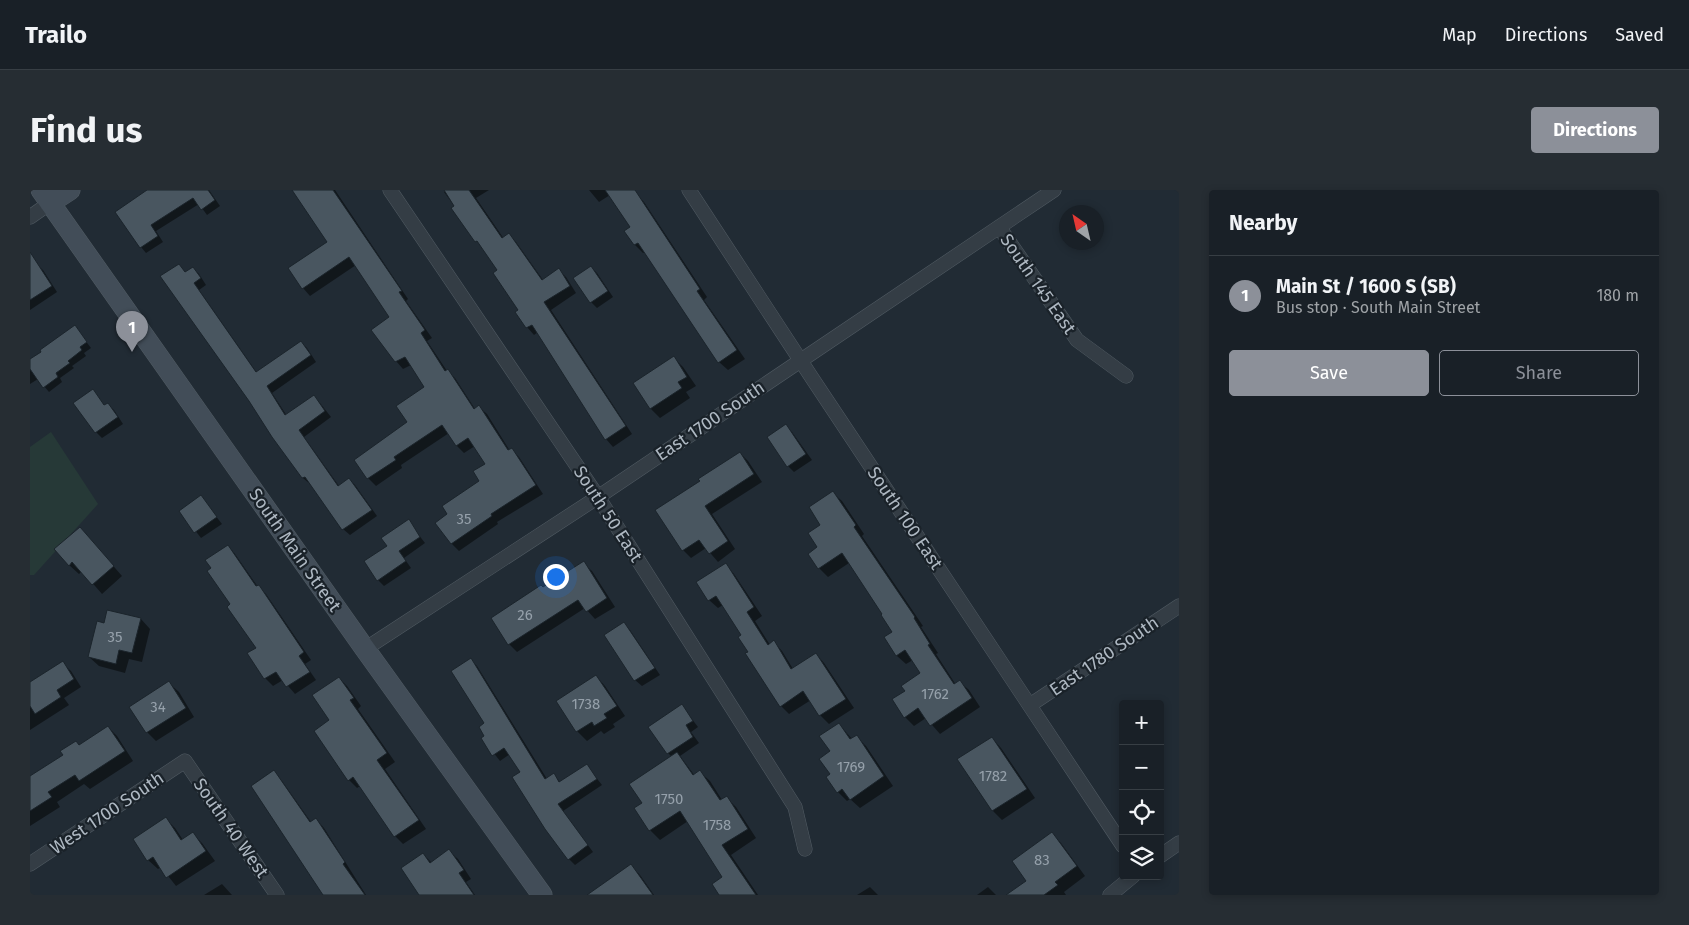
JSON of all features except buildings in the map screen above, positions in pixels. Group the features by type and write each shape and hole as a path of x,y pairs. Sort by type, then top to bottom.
{"street":[{"path":"30,217 45,197 70,190"},
{"name":"South 50 East","path":"390,190 598,496 795,807 805,849"},
{"name":"South 100 East","path":"689,190 1119,840"},
{"name":"East 1700 South","path":"365,649 598,496 1054,190"},
{"name":"South Main Street","path":"45,197 542,895"},
{"name":"South 145 East","path":"999,227 1077,340 1126,376"},
{"name":"East 1780 South","path":"1030,705 1179,606"},
{"name":"West 1700 South","path":"30,864 185,761"},
{"name":"South 40 West","path":"185,761 277,895"},
{"path":"1164,853 1179,843"},
{"path":"1110,895 1128,880"}],"green space":[{"path":"51,432 98,504 34,575 30,575 30,447"}],"place":[{"name":"Main St / 1600 S (SB)","path":"132,352"}]}
